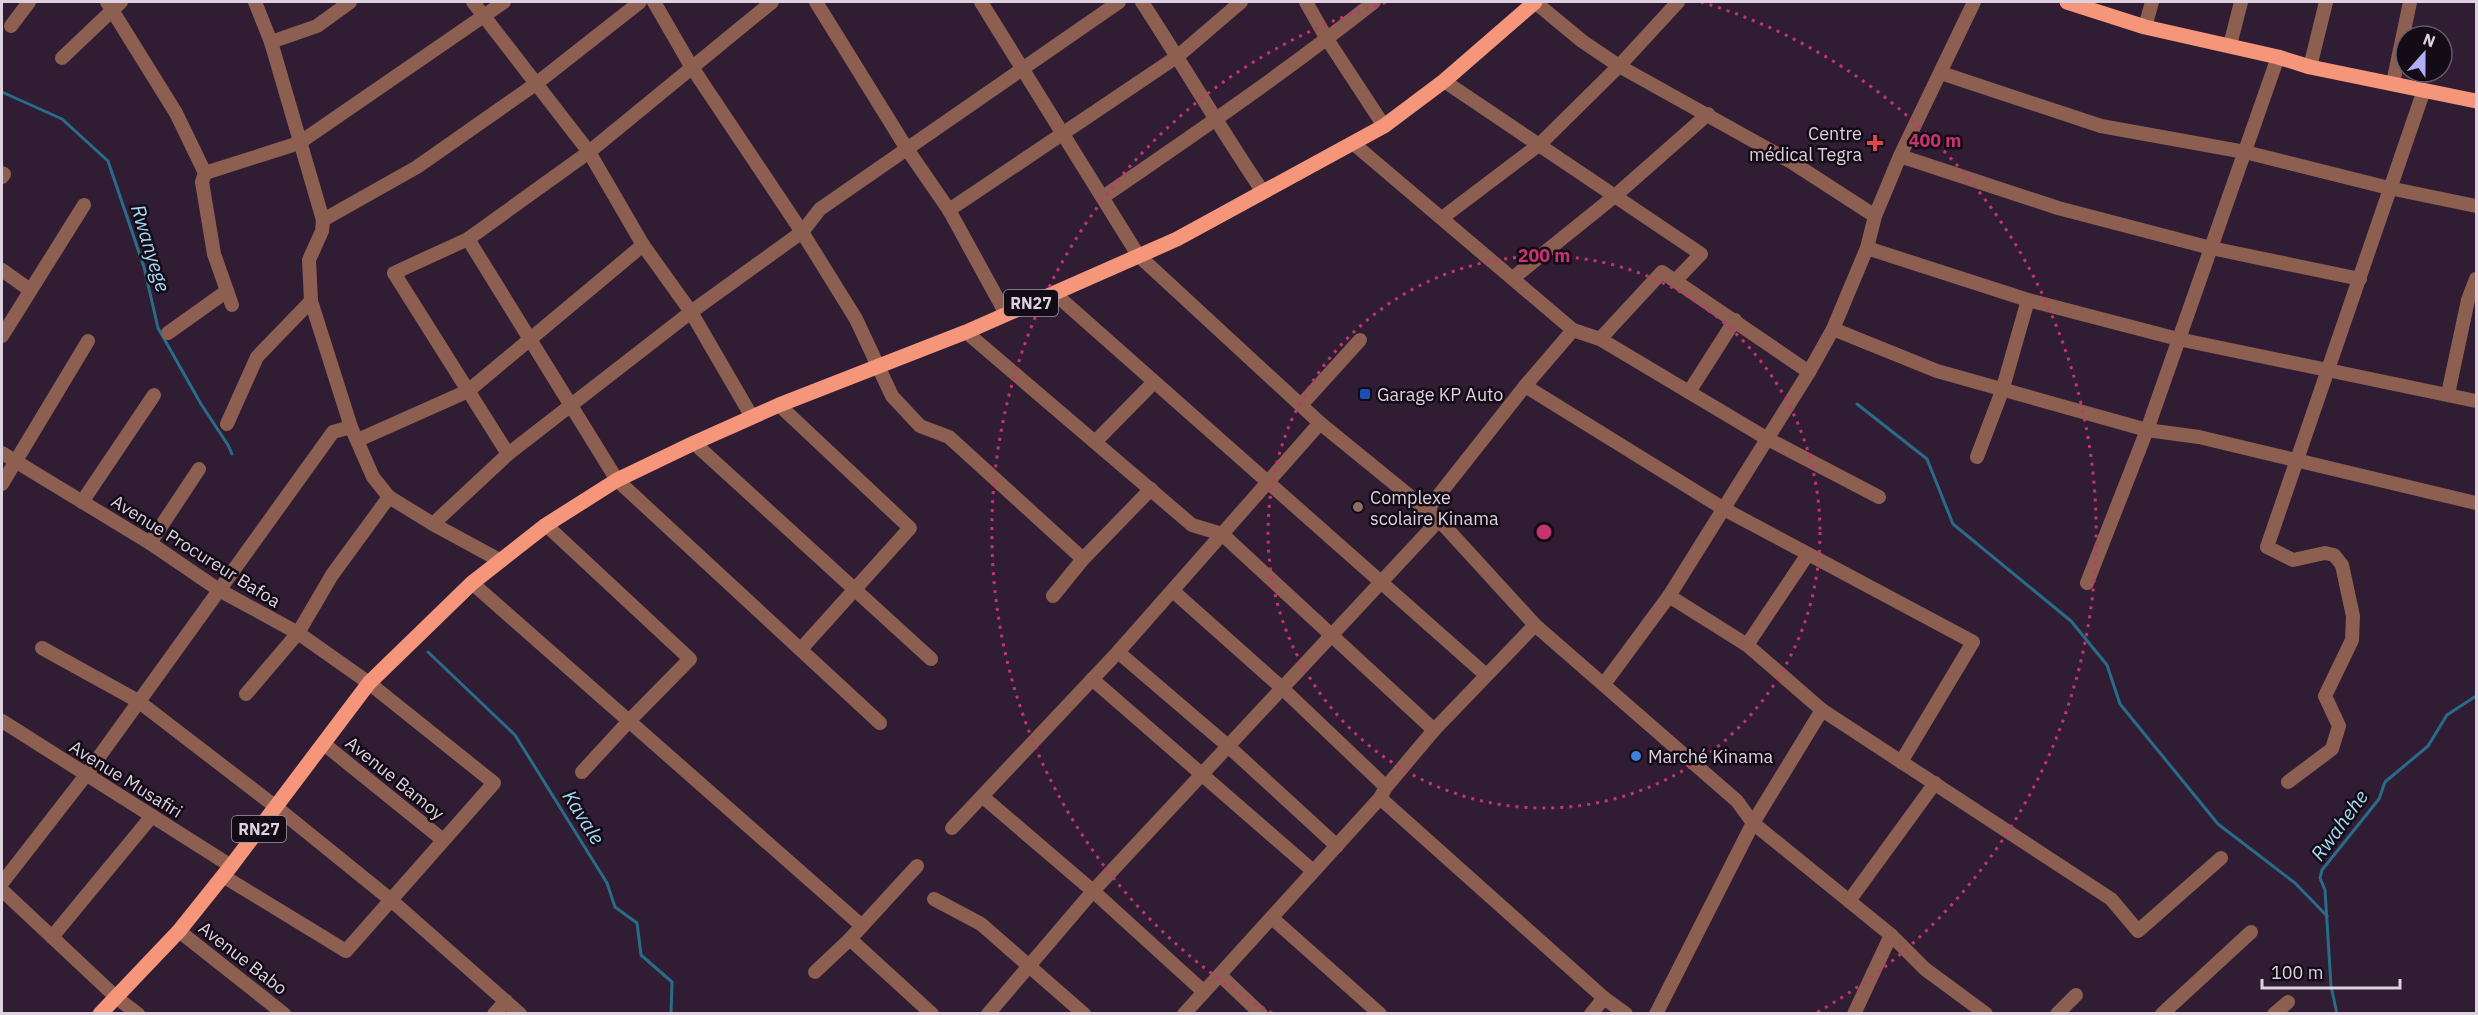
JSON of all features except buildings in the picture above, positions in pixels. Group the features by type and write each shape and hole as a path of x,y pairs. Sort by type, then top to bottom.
{"main road":[{"path":"2067,2 2145,27 2230,45 2310,67 2476,99"},
{"name":"RN27","path":"100,1014 179,931 369,683 472,583 546,525 617,480 694,443 779,405 966,332 1178,239 1384,126 1444,81 1527,4"}],"street":[{"path":"11,26 29,2"},
{"path":"255,2 271,42 323,220 322,231 309,260 311,301 351,427 374,477 389,497 501,561"},
{"path":"271,42 316,26 350,2"},
{"path":"474,2 589,152 643,245 691,312 752,417"},
{"path":"232,305 214,254 202,182 206,173 299,143 504,2"},
{"path":"323,220 417,167 537,83 640,2"},
{"path":"654,2 691,66 802,232 856,319 892,396 920,426 949,437 1083,559"},
{"path":"508,454 394,273 468,239 589,152 691,66 772,2"},
{"path":"816,2 907,149 949,210 1006,314"},
{"path":"981,2 1138,255 1320,423 1439,520 1535,625 1737,801 1753,823 1891,935 1925,969 1986,1014"},
{"path":"433,524 508,454 573,406 691,312 802,232 820,209 1119,2"},
{"path":"1142,2 1178,56 1215,120 1263,192"},
{"path":"949,210 1178,56 1241,2"},
{"path":"1306,2 1327,39 1384,126"},
{"path":"1103,197 1215,120 1374,2"},
{"path":"1442,218 1540,144 1619,66 1678,2"},
{"path":"1604,684 1669,596 1809,372 1833,329 1868,248 1875,216 1900,156 1974,2"},
{"path":"2145,27 2152,2"},
{"path":"2230,45 2241,2"},
{"path":"2310,67 2326,2"},
{"path":"2393,82 2410,2"},
{"path":"62,57 114,4 176,113 206,173"},
{"path":"1527,4 1619,66 1793,163 1875,216"},
{"path":"2087,583 2147,430 2278,57"},
{"path":"1941,73 2101,126 2246,152 2389,188 2476,206"},
{"path":"1444,81 1701,254 1675,281"},
{"path":"2288,782 2332,749 2339,726 2325,696 2352,640 2353,616 2342,565 2334,555 2325,554 2293,560 2267,547 2424,90"},
{"path":"1513,278 1616,195 1708,114"},
{"path":"1354,144 1573,330 1600,339 1766,438 1880,497"},
{"path":"1900,156 2058,208 2211,248 2360,279"},
{"path":"2,173 2,177"},
{"path":"2,336 84,206"},
{"path":"468,239 617,480 880,723"},
{"path":"358,440 468,391 643,245"},
{"path":"1868,248 2028,300 2178,339 2476,400"},
{"path":"2,270 30,290"},
{"path":"1600,339 1662,272 1809,372"},
{"path":"2448,394 2473,301 2476,279"},
{"path":"168,333 227,291"},
{"path":"1054,293 1486,675"},
{"path":"1977,457 2001,390 2028,300"},
{"path":"227,424 257,357 311,301"},
{"path":"1689,392 1735,320"},
{"path":"1833,329 1937,371 2147,430 2199,436 2296,462 2476,503"},
{"path":"1427,510 1525,386 1573,330"},
{"path":"966,332 1192,525 1222,534 1434,730"},
{"path":"1302,404 1360,340"},
{"path":"2,484 88,341"},
{"path":"1095,442 1154,382"},
{"path":"1525,386 1724,509 1973,642 1901,762"},
{"path":"82,502 154,395"},
{"path":"779,405 910,528 801,649"},
{"path":"952,828 1118,652 1320,423"},
{"path":"2,883 86,775 333,432 351,427"},
{"path":"694,443 931,659"},
{"name":"Avenue Procureur Bafoa","path":"2,453 150,543 219,590 298,633 369,683 494,783 443,840"},
{"path":"150,543 199,469"},
{"path":"1053,596 1083,559 1151,489"},
{"path":"246,694 298,633 332,575 389,497"},
{"path":"987,1014 1093,891 1439,520"},
{"path":"546,525 690,659 582,772"},
{"path":"1748,645 1808,554"},
{"path":"472,583 862,926"},
{"path":"1173,591 1282,688 1383,792 1604,998 1626,1014"},
{"path":"1669,596 1748,645 1822,710 2111,899 2138,931 2221,858"},
{"path":"1184,1014 1337,846 1434,730 1535,625"},
{"path":"42,648 138,701 276,807 391,900 520,1014"},
{"path":"1118,652 1228,746 1337,846"},
{"path":"1092,679 1313,872"},
{"path":"1656,1014 1753,823 1822,710"},
{"name":"Avenue Musafiri","path":"2,721 152,816 227,871 346,951 391,900"},
{"name":"Avenue Bamoy","path":"324,744 443,840"},
{"path":"1849,901 1935,783"},
{"path":"983,797 1093,891 1204,992"},
{"path":"52,937 152,816"},
{"path":"391,900 443,840"},
{"path":"815,972 850,939 916,866"},
{"path":"2,890 117,998 138,1014"},
{"path":"934,898 981,924 1084,1014"},
{"path":"1272,918 1380,1014"},
{"name":"Avenue Babo","path":"179,931 282,1013"},
{"path":"2162,1014 2176,1008 2251,932"},
{"path":"1854,1014 1891,935"},
{"path":"850,939 932,1014"},
{"path":"1220,975 1261,1014"},
{"path":"2057,1014 2076,995"},
{"path":"1591,1014 1604,998"},
{"path":"494,1014 506,1001"},
{"path":"2274,1014 2288,1002"}],"waterway":[{"name":"Rwanyege","path":"2,92 62,119 108,161 144,267 158,328 232,454"},
{"path":"1857,404 1927,459 1953,524 2071,621 2107,665 2120,704 2218,824 2295,883 2327,916"},
{"name":"Kavale","path":"428,652 515,735 607,883 615,907 637,923 641,955 672,982 671,1014"},
{"name":"Rwahehe","path":"2337,1014 2331,986 2325,890 2320,878 2322,870 2379,799 2385,782 2428,746 2447,715 2476,696"}],"place":[{"name":"Centre médical Tegra","path":"1875,143"},
{"name":"Garage KP Auto","path":"1365,394"},
{"name":"Complexe scolaire Kinama","path":"1358,507"},
{"name":"Marché Kinama","path":"1636,756"}]}
